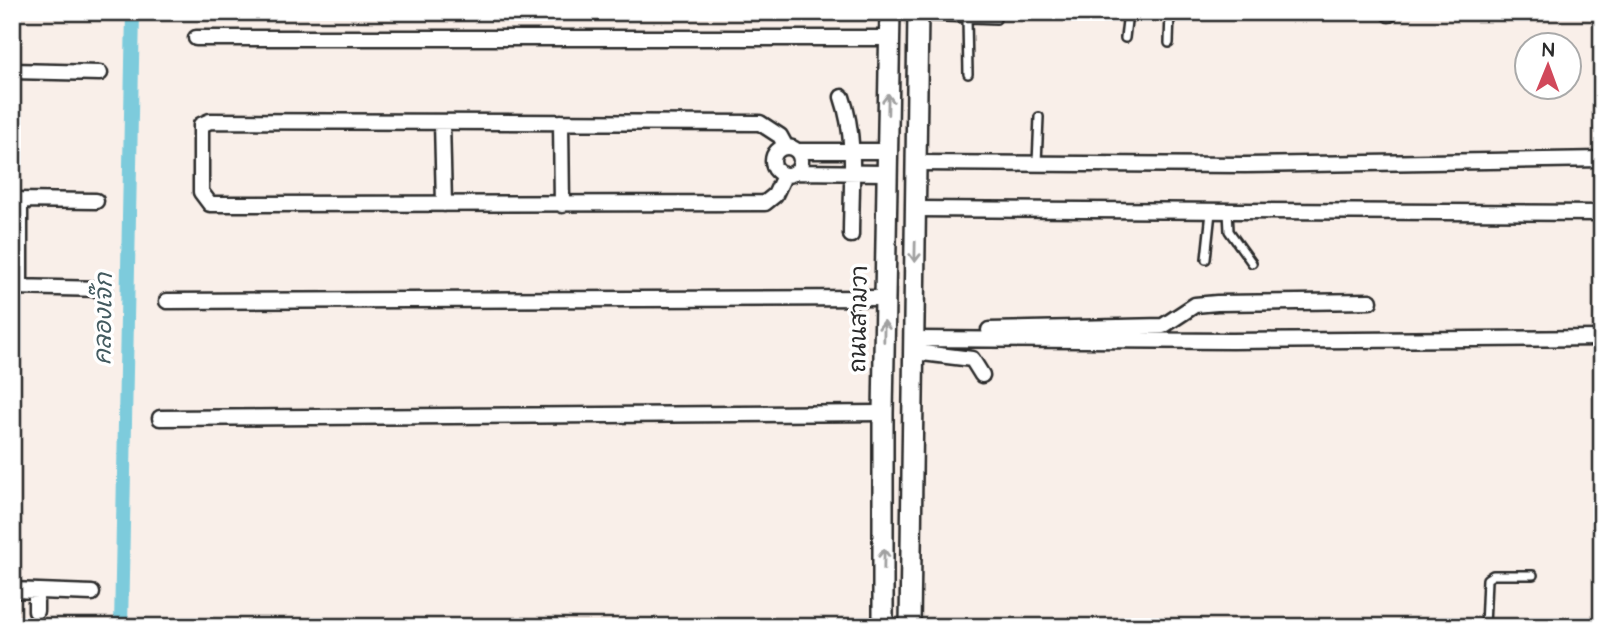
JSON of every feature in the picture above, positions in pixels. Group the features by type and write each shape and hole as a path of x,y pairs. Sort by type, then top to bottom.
{"street":[{"name":"ถนนสามวา","path":"883,627 884,298 890,12"},
{"path":"910,627 918,14"},
{"path":"196,38 819,39 889,43"},
{"path":"12,71 100,73"},
{"path":"842,97 848,114 851,151 851,235"},
{"path":"206,121 561,122 760,123 780,136 801,165 765,203 211,204 201,192 201,125 206,121"},
{"path":"442,122 444,204"},
{"path":"561,122 562,205"},
{"path":"886,151 779,149 772,160 774,167 791,174 886,173"},
{"path":"916,163 1602,159"},
{"path":"96,201 16,200 16,287 104,289"},
{"path":"915,209 1602,213"},
{"path":"167,300 884,298"},
{"path":"914,341 1163,326 1195,305 1370,301"},
{"path":"914,341 1602,338"},
{"path":"914,341 972,359 982,375"},
{"path":"160,418 883,413"},
{"path":"885,492 911,493"},
{"path":"12,590 92,593"},
{"path":"36,591 36,611"}],"lane":[{"path":"1125,38 1128,12"},
{"path":"1169,43 1170,12"},
{"path":"918,14 996,19"},
{"path":"967,18 968,74"},
{"path":"12,106 13,137"},
{"path":"1037,164 1039,117"},
{"path":"1228,211 1229,231 1252,263"},
{"path":"1206,259 1211,212"},
{"path":"1485,627 1487,579 1493,575 1533,575"}],"waterway":[{"name":"คลองเจ๊ก","path":"121,627 133,12"}]}
